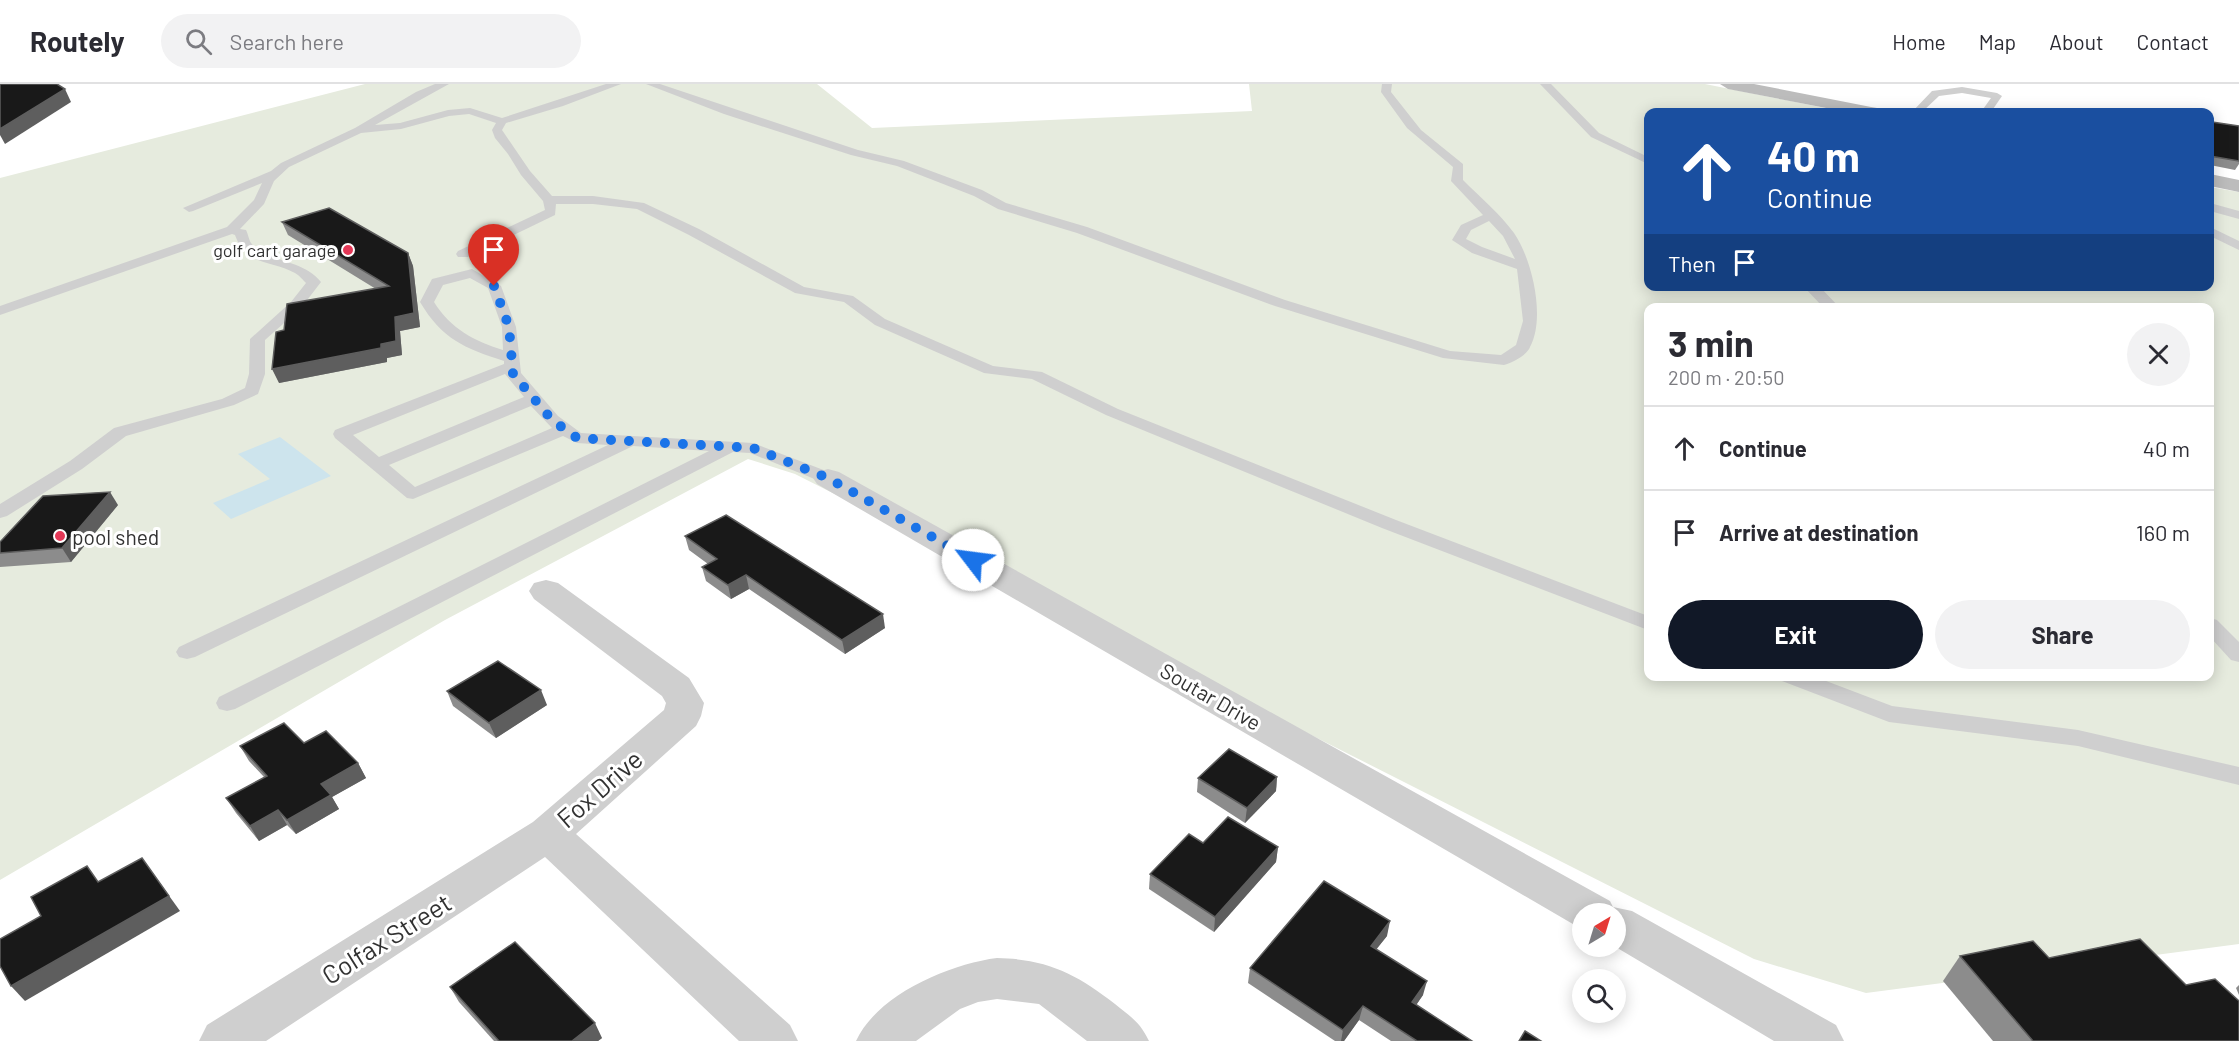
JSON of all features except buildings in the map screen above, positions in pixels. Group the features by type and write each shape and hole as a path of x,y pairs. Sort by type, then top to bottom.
{"main road":[{"path":"1728,84 1750,86 1852,108"},
{"path":"2214,181 2239,186"}],"street":[{"name":"Soutar Drive","path":"828,478 1575,903"},
{"name":"Fox Drive","path":"546,591 676,687 685,703 682,716 548,834 773,1041"},
{"name":"Colfax Street","path":"224,1041 548,834"},
{"path":"1626,932 1819,1041"},
{"path":"881,1041 921,1006 960,984 987,978 1033,981 1055,988 1124,1041"}],"lane":[{"path":"235,242 260,201 269,180 285,165 359,130 420,94 444,84"},
{"path":"359,130 401,126 448,113 471,111 502,121 589,95 616,84"},
{"path":"651,84 728,112 931,174 978,193 1002,206 1082,230 1280,303 1448,355 1504,360 1523,347 1530,321 1524,267 1519,252 1508,234 1457,181 1459,166 1437,150 1405,118 1396,102 1386,92 1387,84"},
{"path":"1545,84 1595,135 1644,159"},
{"path":"1921,108 1936,93 1962,90 1997,96 1989,108"},
{"path":"463,254 551,212 549,200 525,173 513,152 500,138 497,130 502,121"},
{"path":"189,208 275,174"},
{"path":"549,200 593,200 640,206 694,232 800,290 848,299 880,322 990,370 1036,375 1134,421 1389,524 1644,621"},
{"path":"2214,208 2239,215"},
{"path":"1490,216 1466,228 1459,240 1478,250 1524,267"},
{"path":"2214,233 2239,246"},
{"path":"0,310 194,244 235,242 270,261 300,270 314,282 296,305 258,339 257,374 252,391 228,402 120,432 76,465 0,512"},
{"path":"512,362 463,342 436,320 427,302 437,282 472,273 494,286 509,327 512,362 513,374 552,420 577,438 753,448 828,478"},
{"path":"1815,291 1828,303"},
{"path":"512,362 341,434 413,494 564,429"},
{"path":"377,464 534,399"},
{"path":"187,652 630,441"},
{"path":"228,703 731,447"},
{"path":"2214,629 2239,655"},
{"path":"1803,681 1889,714 2078,738 2239,776"}],"shaded area":[{"path":"365,84 817,84 872,128 1252,111 1249,84 1705,84 1825,108 1644,108 1644,291 2214,291 2214,188 2239,192 2239,944 1866,993 1754,959 795,474 748,459 445,620 0,880 0,178"}],"water":[{"path":"280,437 331,476 231,519 213,503 270,479 238,454"}],"place":[{"name":"golf cart garage","path":"348,250"},
{"name":"pool shed","path":"60,536"}],"route":[{"path":"494,286 509,327 513,374 552,420 577,438 753,448 828,478 973,560"}]}
